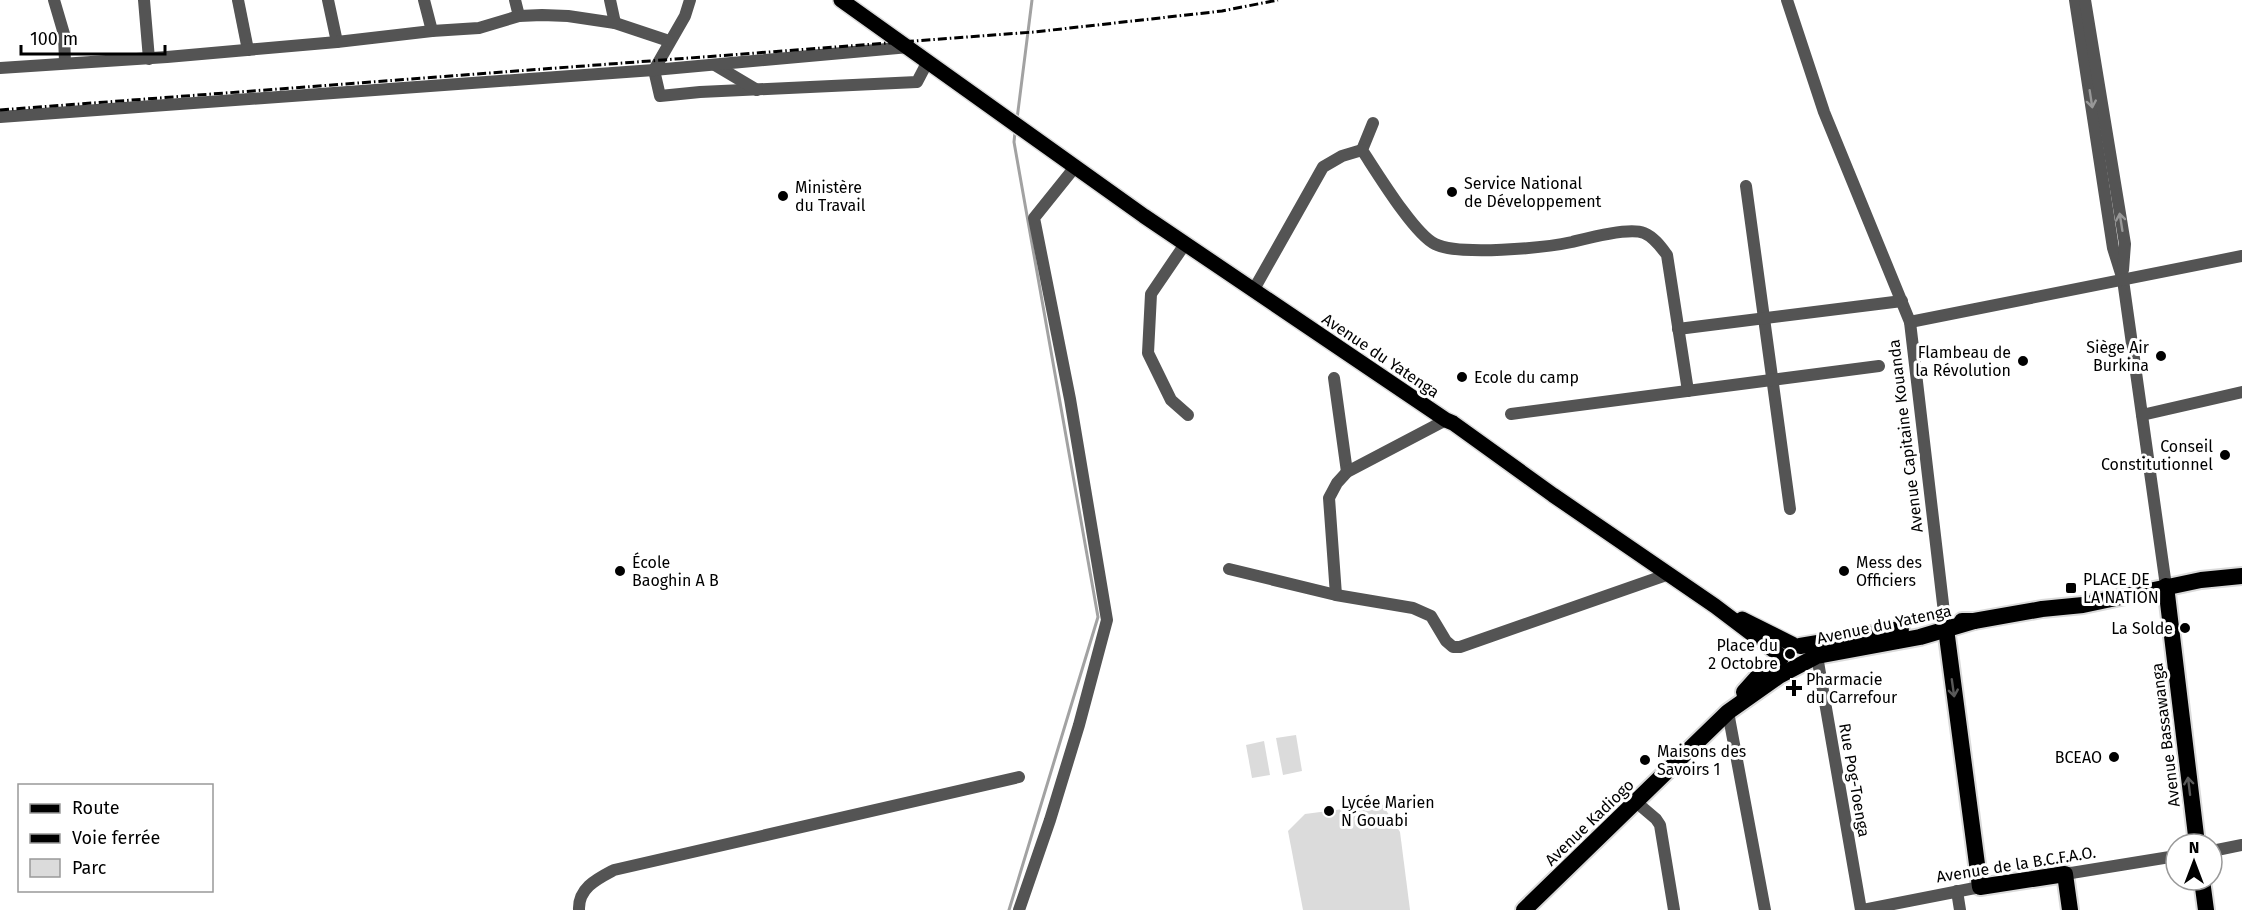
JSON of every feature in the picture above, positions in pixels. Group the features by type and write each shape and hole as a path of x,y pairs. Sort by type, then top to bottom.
{"highway":[{"path":"2201,580 2242,566"},
{"path":"1945,626 2042,609 2083,605 2201,580 2242,576"},
{"name":"Avenue Bassawanga","path":"2166,586 2195,832"},
{"name":"Avenue du Yatenga","path":"1796,645 1945,626"},
{"name":"Avenue du Yatenga","path":"1795,660 1945,626"},
{"name":"Avenue Capitaine Kouanda","path":"1945,626 1980,887"},
{"path":"1795,660 1806,656 1796,645"},
{"name":"Avenue Kadiogo","path":"1524,910 1730,710 1761,673 1795,660"},
{"path":"2065,873 2070,910"},
{"name":"Avenue de la B.C.F.A.O.","path":"1980,887 2065,873"},
{"path":"2204,892 2206,910"}],"main road":[{"name":"Avenue du Yatenga","path":"842,0 1185,244 1453,423 1553,495 1795,660"},
{"name":"Avenue du Yatenga","path":"1715,606 1796,645"}],"street":[{"path":"54,0 64,34 65,63"},
{"path":"144,0 149,58"},
{"path":"238,0 248,50"},
{"path":"328,0 337,42"},
{"path":"424,0 432,31"},
{"path":"515,0 519,16"},
{"path":"609,0 615,23"},
{"path":"690,0 685,16 654,70 660,96 700,92 917,82 928,61"},
{"name":"Avenue Capitaine Kouanda","path":"1787,0 1824,112 1910,322 1945,626"},
{"path":"2075,0 2113,248 2122,280 2166,586"},
{"path":"2085,0 2125,244 2122,280"},
{"path":"0,68 248,50 479,28 519,16 568,16 615,23 669,41"},
{"path":"0,117 654,70 909,47"},
{"path":"715,64 758,90"},
{"path":"1362,150 1373,123"},
{"path":"1253,291 1323,167 1342,156 1362,150"},
{"path":"1362,150 1387,189 1422,234 1435,244 1473,251 1562,244 1616,232 1644,232 1658,243 1667,255 1688,391"},
{"path":"1020,910 1076,736 1107,620 1076,433 1034,218 1075,167"},
{"path":"1746,186 1790,509"},
{"path":"1185,244 1151,294 1148,353 1171,400 1188,415"},
{"path":"1910,322 2242,256"},
{"path":"1678,329 1902,302"},
{"path":"1511,414 1879,366"},
{"path":"1334,378 1347,472"},
{"path":"2142,416 2242,392"},
{"path":"1336,595 1329,498 1337,483 1347,472 1446,420"},
{"path":"1229,569 1336,595 1413,608 1431,616 1446,641 1453,647 1460,647 1669,574"},
{"name":"Rue Pog-Toenga","path":"1795,660 1862,910"},
{"path":"1730,710 1765,910"},
{"path":"579,910 578,900 592,882 614,870 1019,777"},
{"path":"1636,802 1656,819 1659,825 1674,910"},
{"path":"2224,849 2242,845"},
{"name":"Avenue de la B.C.F.A.O.","path":"2065,873 2164,858"},
{"name":"Avenue de la B.C.F.A.O.","path":"1862,910 1980,887"},
{"path":"1957,891 1960,910"}],"green space":[{"path":"1296,735 1302,771 1283,775 1276,738"},
{"path":"1264,741 1270,775 1252,778 1246,745"},
{"path":"1382,804 1400,832 1410,910 1303,910 1288,831 1305,814"}],"waterway":[{"path":"1017,119 1032,0"},
{"path":"1009,910 1098,617 1014,142 1015,132"}],"railway":[{"path":"0,110 1034,32 1222,11 1278,0"}],"place":[{"name":"Service National de Développement","path":"1452,192"},
{"name":"Ministère du Travail","path":"783,196"},
{"name":"Siège Air Burkina","path":"2161,356"},
{"name":"Flambeau de la Révolution","path":"2023,361"},
{"name":"Ecole du camp","path":"1462,377"},
{"name":"Conseil Constitutionnel","path":"2225,455"},
{"name":"École Baoghin A B","path":"620,571"},
{"name":"Mess des Officiers","path":"1844,571"},
{"name":"PLACE DE LA NATION","path":"2071,588"},
{"name":"La Solde","path":"2185,628"},
{"name":"Place du 2 Octobre","path":"1790,654"},
{"name":"Pharmacie du Carrefour","path":"1794,688"},
{"name":"BCEAO","path":"2114,757"},
{"name":"Maisons des Savoirs 1","path":"1645,760"},
{"name":"Lycée Marien N´Gouabi","path":"1329,811"}]}
